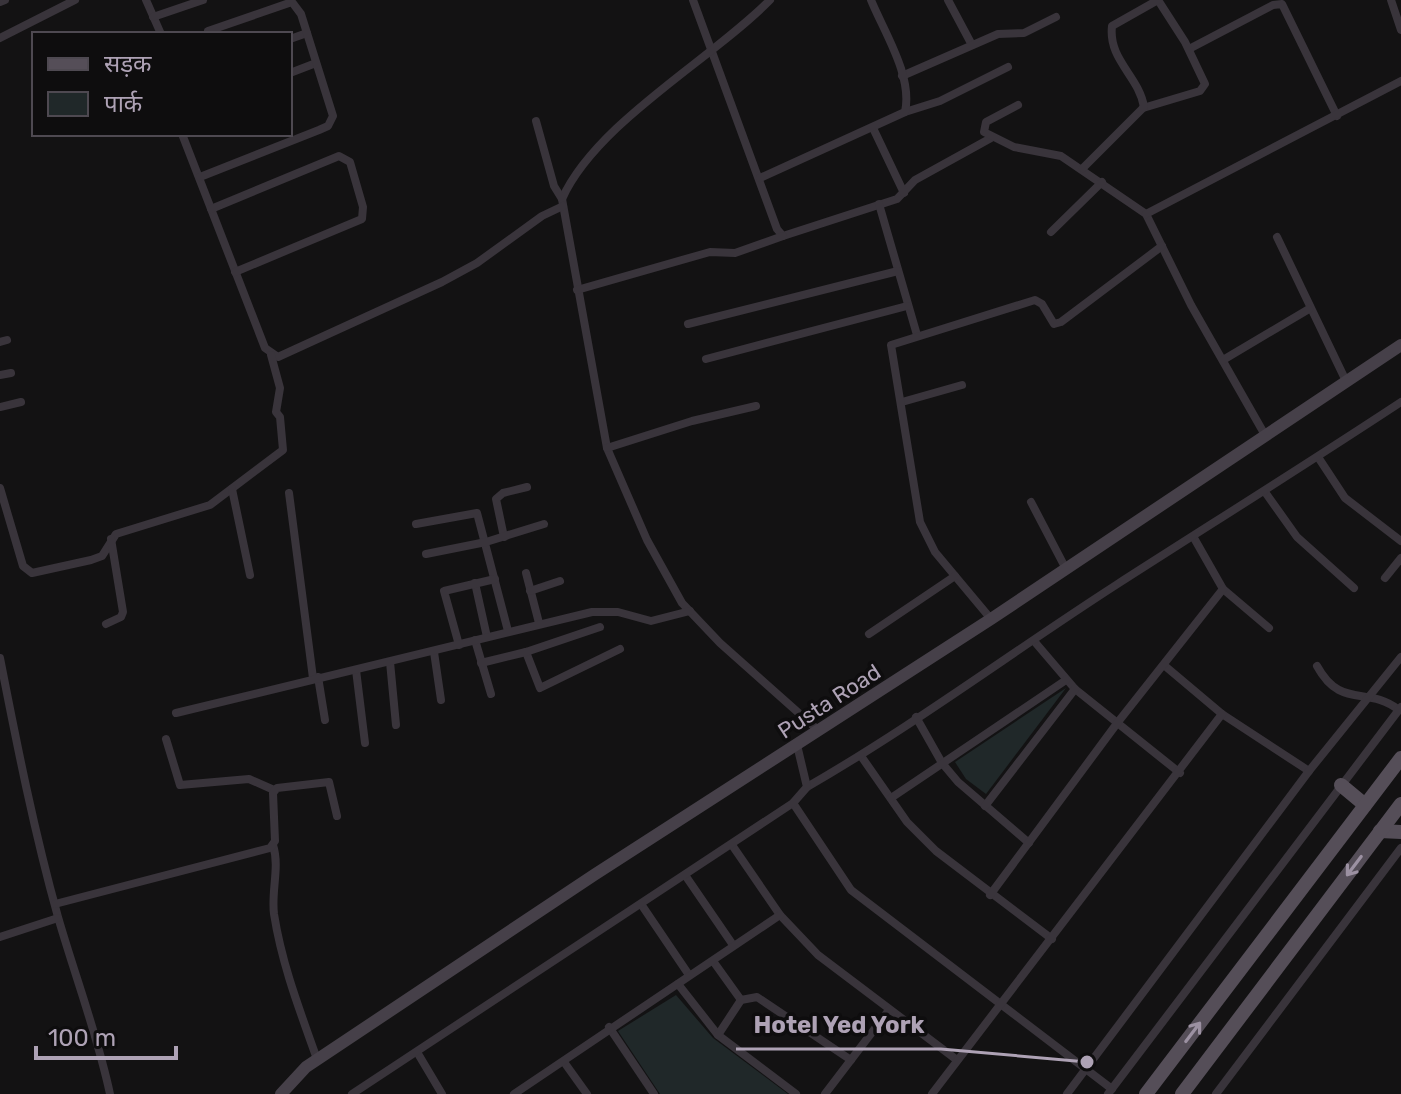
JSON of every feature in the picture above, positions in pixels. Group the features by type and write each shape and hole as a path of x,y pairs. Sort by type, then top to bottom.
{"main road":[{"path":"1146,1094 1401,758"},
{"path":"1341,785 1365,805"},
{"path":"1182,1094 1401,804"},
{"path":"1380,831 1401,832"}],"street":[{"path":"0,38 75,0"},
{"path":"146,0 160,32"},
{"path":"153,17 203,0"},
{"path":"693,0 777,229 783,236"},
{"path":"271,355 284,357 442,282 477,263 563,203 581,166 653,96 710,53 770,0"},
{"path":"871,0 902,76 905,112"},
{"path":"948,0 972,45"},
{"path":"1083,168 1143,108 1203,88 1205,82 1189,49 1158,0 1112,26 1113,51 1142,94 1143,108"},
{"path":"1391,0 1401,30"},
{"path":"200,177 328,126 333,116 295,1 208,31"},
{"path":"1189,49 1273,5 1282,4 1337,116"},
{"path":"902,76 1005,32 1024,33 1056,17"},
{"path":"292,38 307,33"},
{"path":"292,72 316,63"},
{"path":"760,178 905,112 940,101 1008,67"},
{"path":"1146,214 1401,81"},
{"path":"1018,105 983,125 984,132 1014,147 1061,156 1083,168 1146,214 1265,435"},
{"path":"536,121 554,186 563,203 607,448 665,577 690,611 819,731"},
{"path":"873,128 904,193"},
{"path":"0,488 23,566 32,573 102,556 111,539 210,505 283,450 280,417 276,412 280,388 271,355 183,136"},
{"path":"577,290 710,252 739,252 879,204 904,193 915,180 991,138"},
{"path":"211,209 339,156 350,162 363,207 362,219 235,272"},
{"path":"1051,232 1102,182"},
{"path":"879,204 917,335"},
{"path":"1277,237 1346,381"},
{"path":"991,619 935,552 920,522 891,345 1035,300 1042,304 1054,324 1061,322 1162,246"},
{"path":"688,324 898,271"},
{"path":"706,359 907,306"},
{"path":"1223,360 1309,309"},
{"name":"Pusta Road","path":"281,1094 317,1059 991,619 1401,345"},
{"path":"0,375 11,373"},
{"path":"902,402 962,385"},
{"path":"0,407 21,402"},
{"path":"352,1094 732,845 793,803 807,787 861,756 1116,585 1194,538 1401,402"},
{"path":"607,448 692,421 756,406"},
{"path":"1318,457 1345,498 1401,541"},
{"path":"504,537 496,499 503,493 527,487"},
{"path":"232,489 250,575"},
{"path":"1265,492 1297,537 1354,588"},
{"path":"289,493 315,678 325,720"},
{"path":"1031,502 1066,569"},
{"path":"416,524 477,513 508,631"},
{"path":"426,554 486,542 544,524"},
{"path":"0,530 10,528"},
{"path":"1194,538 1223,589 1269,628"},
{"path":"106,624 121,617 123,612 111,539"},
{"path":"1385,578 1401,558"},
{"path":"526,573 539,623"},
{"path":"869,634 955,576"},
{"path":"459,645 442,593 449,588 495,579"},
{"path":"530,591 560,581"},
{"path":"475,583 487,637"},
{"path":"990,895 1118,722 1223,589"},
{"path":"176,713 599,611 651,621 690,611"},
{"path":"481,663 526,652 600,627"},
{"path":"475,640 491,694"},
{"path":"1034,641 1075,689 1180,773"},
{"path":"526,652 536,683 542,688 620,649"},
{"path":"434,652 441,700"},
{"path":"1067,1094 1309,771 1401,657"},
{"path":"0,658 4,701 58,918 79,979 110,1094"},
{"path":"390,662 396,725"},
{"path":"1165,666 1222,714 1309,771"},
{"path":"793,803 851,890 1086,1069 1110,1091 1400,708 1382,697 1370,698 1340,692 1324,680 1317,666"},
{"path":"356,670 365,743"},
{"path":"891,798 1066,680"},
{"path":"985,806 1075,689"},
{"path":"932,1094 1002,1007 1222,714"},
{"path":"916,717 942,763 985,806 1029,843"},
{"path":"166,739 180,785 249,779 274,790 329,782 337,816"},
{"path":"797,745 807,787"},
{"path":"861,756 922,838 990,895 1052,939"},
{"path":"274,790 274,910 285,966 317,1059"},
{"path":"55,904 114,885 268,849 273,845"},
{"path":"732,845 780,915 818,955 957,1060"},
{"path":"1216,1094 1401,848"},
{"path":"685,875 733,945"},
{"path":"641,904 689,975"},
{"path":"514,1094 564,1062 609,1027 780,915"},
{"path":"0,937 58,918"},
{"path":"713,961 741,1000"},
{"path":"678,984 718,1035 796,1094"},
{"path":"718,1035 741,1000 757,997 851,1060"},
{"path":"825,1094 889,1010"},
{"path":"609,1027 654,1094"},
{"path":"417,1052 442,1094"},
{"path":"564,1062 587,1094"}],"green space":[{"path":"1066,688 986,794 966,779 955,762"},
{"path":"676,995 713,1038 788,1094 660,1094 618,1031"}],"place":[{"name":"Hotel Yed York","path":"1087,1062"}]}
